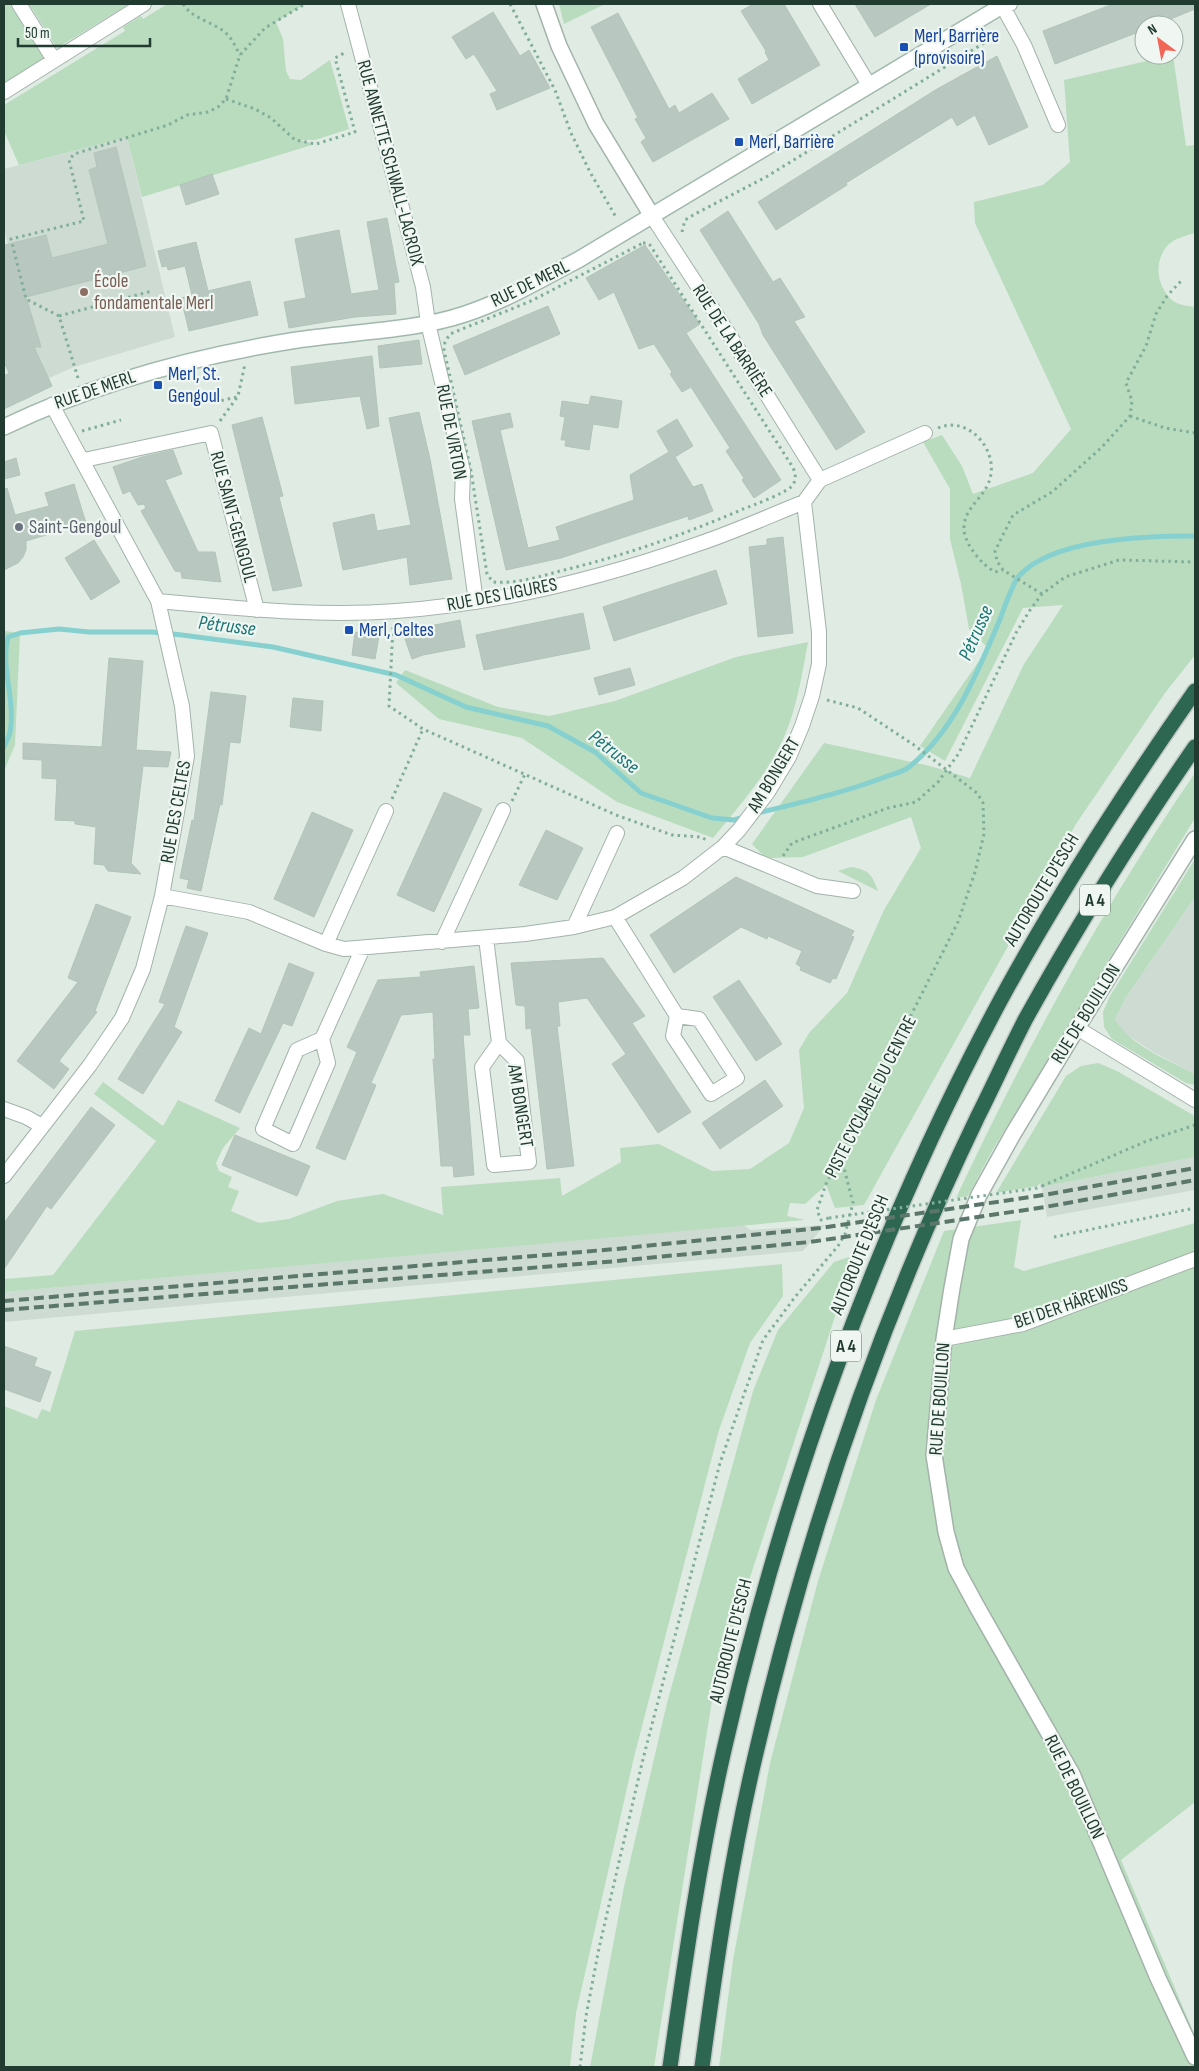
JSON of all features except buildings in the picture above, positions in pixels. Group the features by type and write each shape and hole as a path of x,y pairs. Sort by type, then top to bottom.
{"highway":[{"name":"AUTOROUTE D'ESCH","path":"670,2067 703,1847 736,1701 765,1585 808,1449 866,1291 912,1180 999,1003 1046,920 1117,806 1195,691"},
{"name":"A 4","path":"702,2067 717,1957 754,1758 803,1574 835,1466 879,1345 944,1187 1024,1023 1126,850 1195,747"}],"street":[{"path":"19,4 54,60"},
{"path":"4,92 144,4"},
{"name":"RUE ANNETTE SCHWALL-LACROIX","path":"348,4 423,287 428,323"},
{"name":"RUE DE LA BARRIÈRE","path":"544,4 560,46 596,124 652,216 820,480"},
{"path":"820,4 870,85"},
{"name":"RUE DE MERL","path":"4,427 52,405 95,389 213,354 324,336 428,323 465,314 508,297 578,260 1005,4 1058,125"},
{"name":"RUE DE VIRTON","path":"428,323 463,471 462,499 476,602"},
{"name":"RUE DES CELTES","path":"4,1176 90,1065 122,1018 143,970 162,896 187,756 182,706 158,602 84,460 52,405"},
{"name":"RUE SAINT-GENGOUL","path":"84,460 210,433 257,610"},
{"path":"812,696 819,664 819,632 804,502 820,480 924,433"},
{"name":"RUE DES LIGURES","path":"158,602 281,612 394,612 476,602 569,582 635,564 699,544 804,502"},
{"name":"AM BONGERT","path":"162,896 249,912 326,944 344,949 486,938 574,927 615,918 683,878 723,847 739,830 768,792 789,757 812,696"},
{"path":"442,942 502,810"},
{"path":"326,944 386,811"},
{"path":"574,927 617,832"},
{"name":"RUE DE BOUILLON","path":"1195,838 1077,1028 1013,1134 979,1195 961,1239 944,1339 934,1455 946,1532 956,1568 1072,1774 1158,1978 1195,2057"},
{"path":"723,847 816,886 853,891"},
{"path":"615,918 677,1016 673,1036 711,1094 737,1078 699,1019 677,1016"},
{"name":"AM BONGERT","path":"486,938 499,1043 517,1061 529,1162 494,1165 482,1067 499,1043"},
{"path":"322,1039 297,1050 263,1129 292,1144 328,1063 322,1039 363,948"},
{"path":"1077,1028 1195,1100"},
{"path":"4,1109 26,1117 42,1126"},
{"name":"BEI DER HÄREWISS","path":"944,1339 1022,1324 1195,1259"}],"path":[{"path":"183,4 195,15 223,30 234,42 240,55"},
{"path":"152,291 59,316 26,299 11,238 84,221 70,160 74,154 161,128 187,115 208,112 218,107 226,99 240,55 265,28 305,4"},
{"path":"510,4 556,90 571,133 590,172 634,248"},
{"path":"684,238 682,227 685,220 766,177 997,35 1004,35"},
{"path":"226,99 255,108 271,118 295,140 316,144 354,132 335,58 359,44"},
{"path":"647,242 650,245 792,466 796,473 795,480 791,487 760,502 695,530 651,546 546,575 503,583 493,582 486,574 470,471 444,350 445,342 450,334 531,301 634,248 647,242"},
{"path":"1042,594 1004,570 997,561 995,550 1013,515 1052,492 1102,447 1130,416 1132,400 1126,383 1146,346 1156,314 1167,296 1182,280"},
{"path":"59,316 78,379 91,375 95,389"},
{"path":"210,433 238,396 246,361 244,349"},
{"path":"204,397 214,396 219,401 238,396"},
{"path":"1130,416 1165,428 1195,433"},
{"path":"66,428 77,422 82,432 121,420"},
{"path":"924,433 945,425 967,428 984,442 992,462 988,484 968,511 964,528 968,543 987,568 995,572 1004,570"},
{"path":"775,870 792,843 888,808 916,802 948,771 959,753 1016,633 1042,594 1065,577 1119,560 1195,562"},
{"path":"394,612 388,706 423,729 616,815 672,834 701,837 723,847"},
{"name":"PISTE CYCLABLE DU CENTRE","path":"812,696 858,708 914,745 977,793 983,803 984,834 975,872 958,922 826,1184 816,1210 822,1220 1042,1186 1147,1141 1195,1125"},
{"path":"386,811 423,729"},
{"path":"502,810 510,805 525,774"},
{"path":"580,2067 586,2016 599,1948 643,1759 720,1463 763,1340 795,1296 838,1246 845,1234 853,1203 841,1156"},
{"path":"1054,1237 1195,1208"}],"shaded area":[{"name":"École fondamentale Merl","path":"127,137 175,337 74,367 49,378 52,386 23,401 4,362 4,247 8,245 4,229 4,169"},
{"path":"1195,897 1195,1074 1153,1052 1122,1031 1115,1019 1126,997"},
{"path":"1195,1157 1195,1190 1047,1217 1042,1187"},
{"path":"744,1225 750,1230 825,1225 803,1251 4,1322 4,1292"}],"green space":[{"path":"4,4 10,4 44,59 6,84 4,82"},
{"path":"29,4 129,4 57,48"},
{"path":"167,4 305,4 276,22 283,39 286,71 290,79 301,80 330,60 349,129 315,140 300,140 315,144 142,197 127,137 19,165 4,131 4,105 125,31 123,27 141,16 143,19"},
{"path":"559,4 605,4 564,24"},
{"path":"1134,64 1174,65 1186,146 1195,145 1195,233 1176,239 1167,246 1160,260 1159,275 1163,289 1173,301 1195,307 1195,655 1165,693 1076,824 864,1205 835,1208 826,1185 805,1204 790,1203 787,1216 805,1220 4,1292 4,1279 53,1275 156,1141 94,1094 103,1082 163,1126 178,1100 240,1128 223,1148 216,1163 219,1171 232,1177 228,1187 239,1191 231,1211 259,1223 289,1219 337,1201 383,1194 443,1215 441,1187 560,1178 562,1196 621,1162 620,1148 659,1144 712,1171 750,1169 789,1143 804,1108 799,1050 809,1033 847,993 884,910 921,848 911,817 803,857 766,858 752,844 824,743 930,766 970,778 1024,664 1063,605 1023,608 945,761 920,746 988,648 969,629 950,539 950,489 923,442 942,435 962,466 973,494 1033,473 1071,429 975,223 974,202 1043,185 1070,162 1064,80"},
{"path":"4,631 20,633 15,745 4,771"},
{"path":"808,642 796,700 782,742 754,787 713,838 617,802 522,738 439,719 396,683 405,670 498,707 549,716 615,701 736,657"},
{"path":"1195,773 1195,818 992,1151 968,1196 956,1198 1009,1089 1066,981 1128,876"},
{"path":"1195,859 1195,897 1126,997 1115,1019 1130,1037 1140,1044 1162,1058 1195,1074 1195,1085 1186,1083 1112,1039 1104,1027 1103,1012 1110,996"},
{"path":"851,867 866,871 874,880 878,891 838,871"},
{"path":"1098,1063 1117,1071 1193,1115 1195,1120 1195,1157 1042,1187 1041,1183 1037,1186 996,1193 1066,1076 1081,1066"},
{"path":"1021,1220 1014,1267 1024,1271 1195,1223 1195,1802 1121,1860 1195,2036 1195,2067 719,2067 733,1960 770,1763 818,1581 876,1400 944,1231"},
{"path":"855,1255 714,1688 654,2067 590,2067 624,1887 667,1703 753,1391 778,1330 834,1262"},
{"path":"782,1264 783,1296 750,1343 719,1430 634,1757 576,2013 570,2067 4,2067 4,1406 37,1419 42,1409 50,1412 75,1331"}],"waterway":[{"name":"Pétrusse","path":"754,814 853,788 898,773 909,767 925,753 951,720 972,682 1016,580 1034,563 1054,554 1102,542 1152,537 1195,536"},
{"name":"Pétrusse","path":"4,747 10,734 11,720 6,660 8,637 20,633 59,629 89,632 152,632 273,647 396,675 466,707 548,726 595,752 641,793 712,818 734,820 744,817"}],"railway":[{"path":"4,1301 616,1249 820,1228 1044,1195 1195,1168"},
{"path":"4,1310 617,1261 810,1242 1045,1207 1195,1180"}],"place":[{"name":"Merl, Barrière (provisoire)","path":"904,47"},
{"name":"Merl, Barrière","path":"739,142"},
{"name":"École fondamentale Merl","path":"84,292"},
{"name":"Merl, St. Gengoul","path":"158,385"},
{"name":"Saint-Gengoul","path":"19,527"},
{"name":"Merl, Celtes","path":"349,630"}]}
